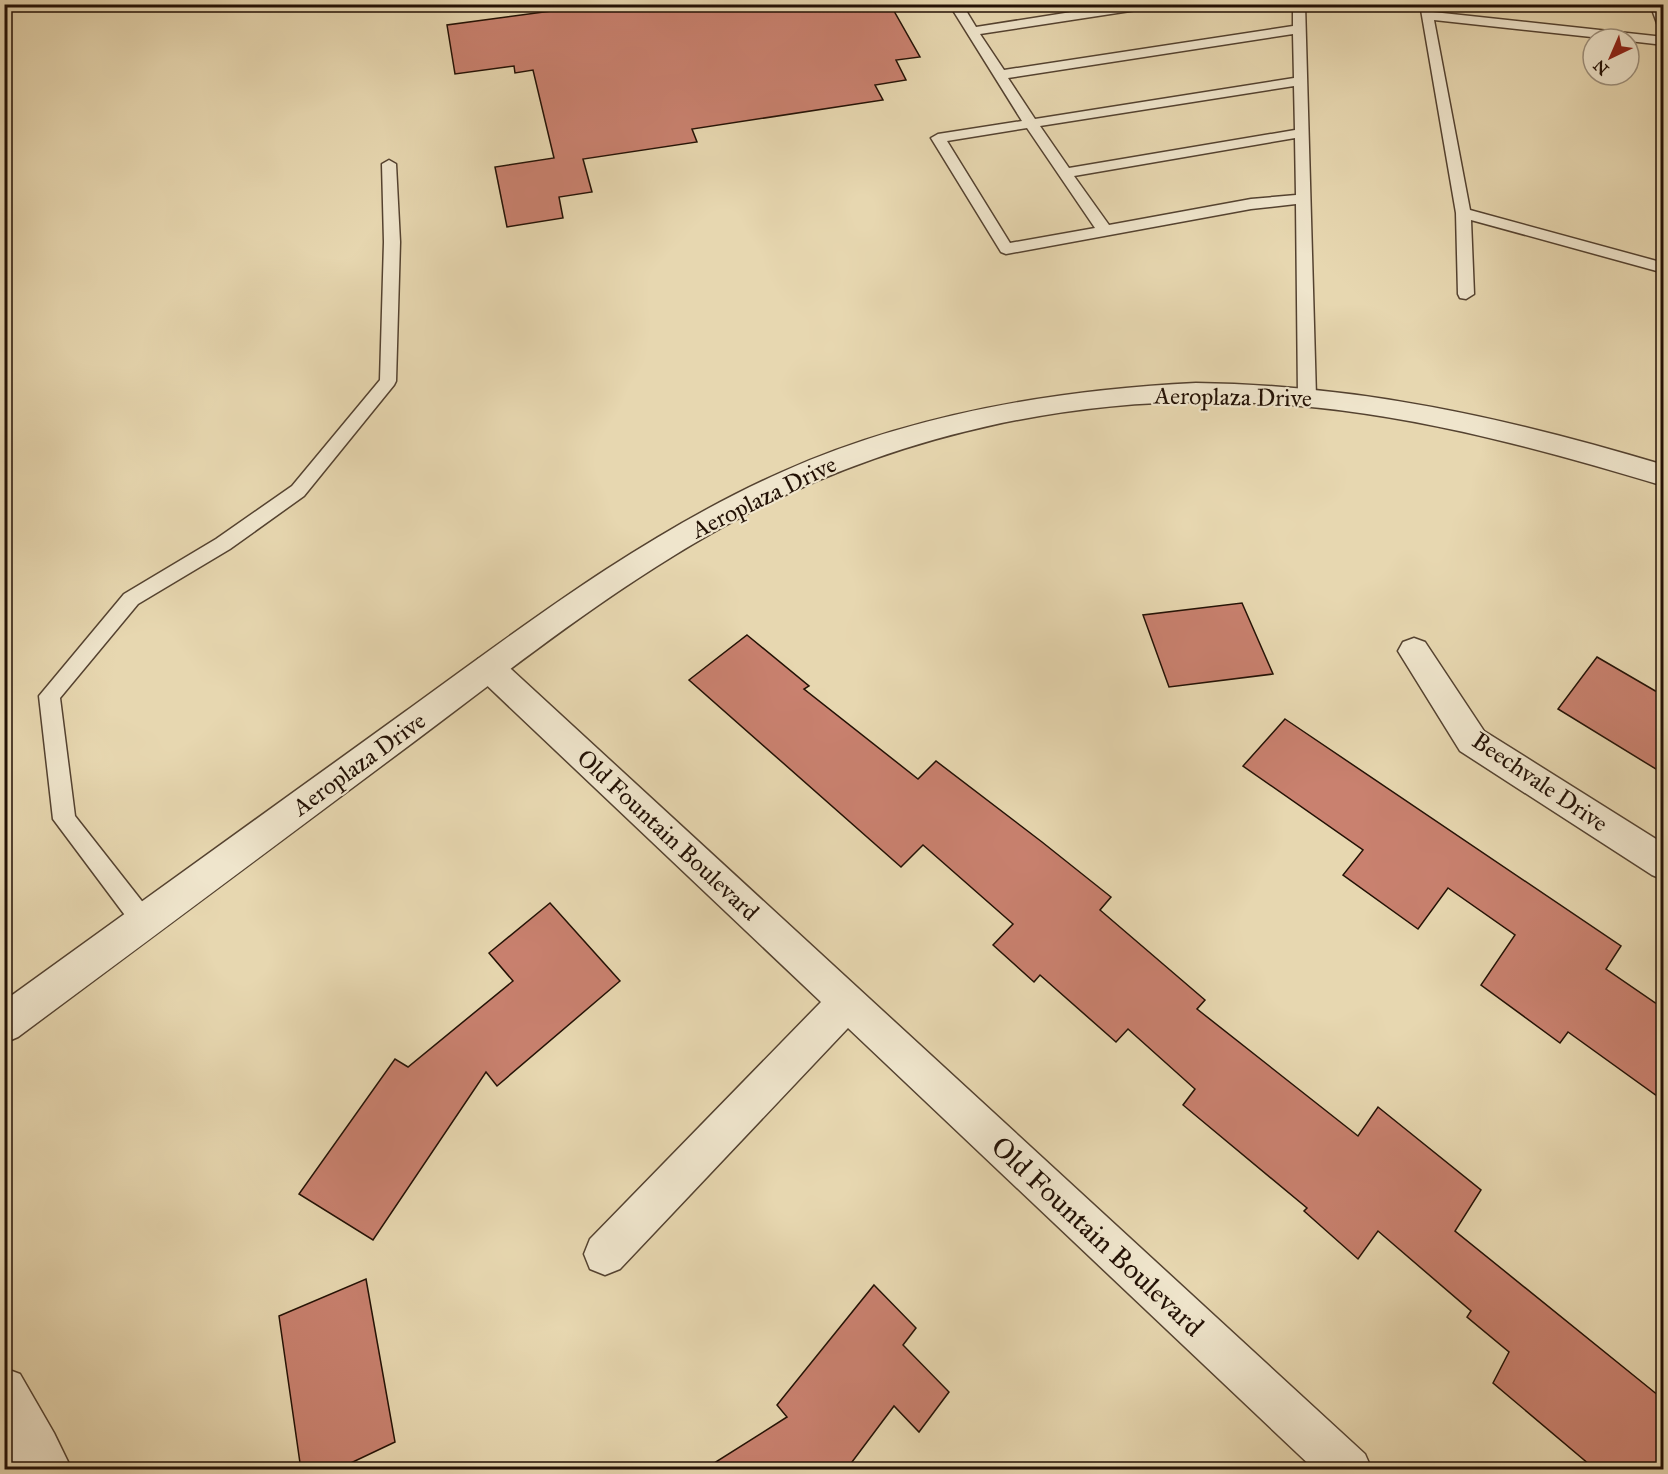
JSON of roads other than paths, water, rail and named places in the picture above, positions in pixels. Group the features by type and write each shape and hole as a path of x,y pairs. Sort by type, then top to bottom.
{"street":[{"name":"Aeroplaza Drive","path":"4,1024 589,597 698,527 770,489 853,455 932,431 1003,413 1075,402 1145,395 1232,394 1306,397 1398,409 1498,430 1664,476"},
{"name":"Beechvale Drive","path":"1414,651 1472,741 1664,864"},
{"name":"Old Fountain Boulevard","path":"489,668 1348,1470"},
{"path":"605,1254 848,1002"},
{"path":"4,1390 34,1463"}],"lane":[{"path":"955,4 1031,124 1105,231"},
{"path":"972,31 1150,4"},
{"path":"1299,4 1306,397"},
{"path":"1656,4 1664,26"},
{"path":"1466,294 1463,213 1427,10 1664,41"},
{"path":"1000,75 1299,29"},
{"path":"1300,81 938,138 1006,249 1251,204 1303,199"},
{"path":"1065,173 1301,133"},
{"path":"144,922 64,819 48,696 130,599 223,544 298,490 388,381 392,242 388,164"},
{"path":"1463,213 1664,268"}]}
